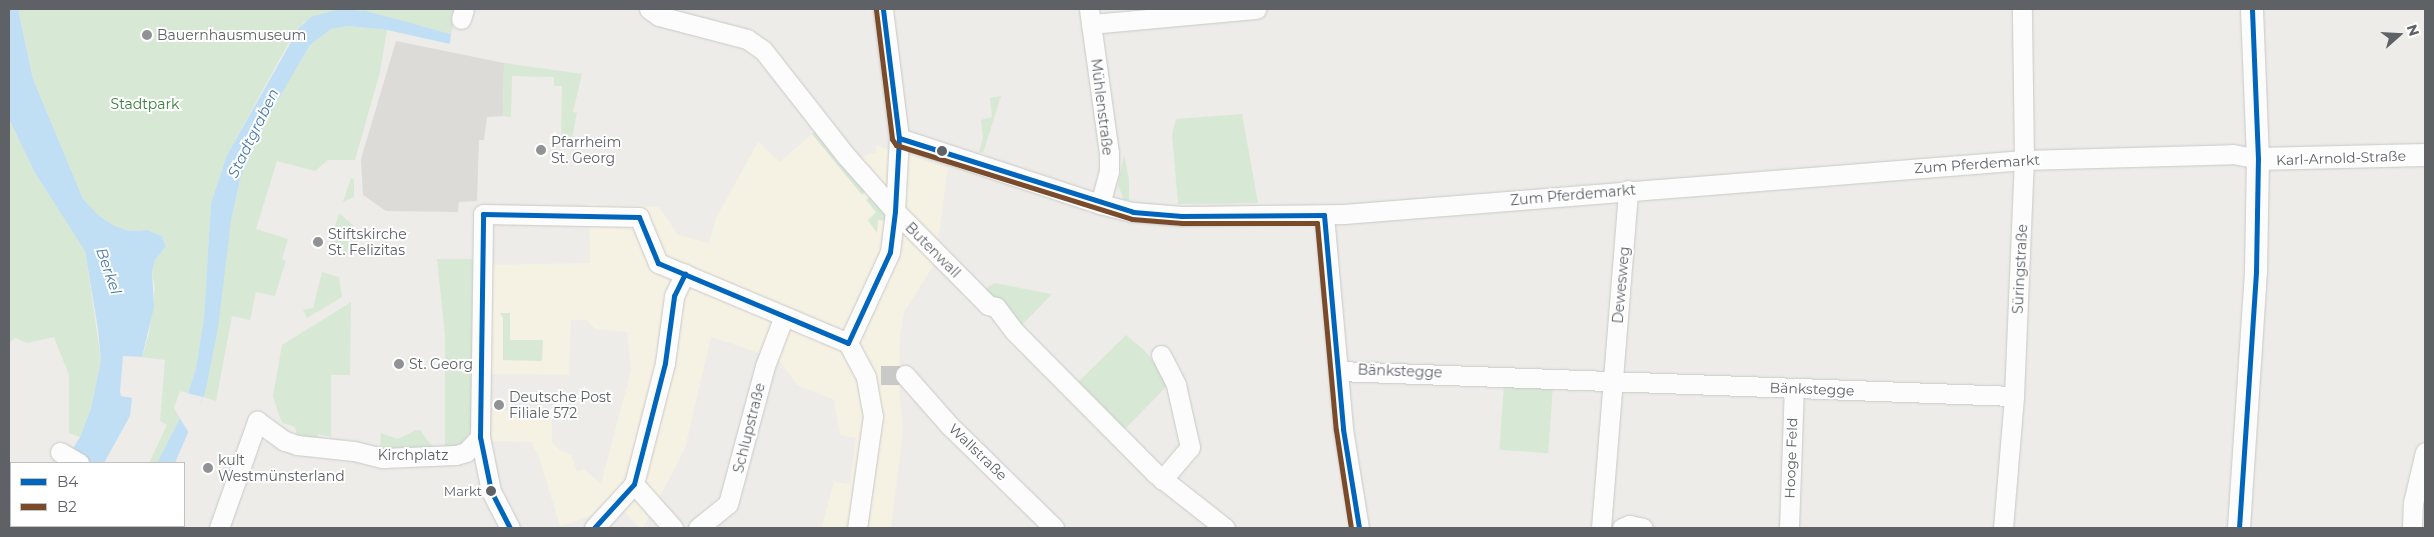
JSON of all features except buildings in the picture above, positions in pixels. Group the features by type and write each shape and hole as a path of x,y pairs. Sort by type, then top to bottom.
{"street":[{"name":"Butenwall","path":"648,9 659,16 747,39 763,50 846,157 895,211 988,305 996,307 1014,331 1162,480 1225,528"},
{"path":"848,343 879,281 890,252 895,211 899,138 883,9"},
{"path":"1090,16 1256,9"},
{"name":"Süringstraße","path":"2003,528 2014,396 2024,160 2022,9"},
{"path":"2239,528 2251,387 2258,159 2252,9"},
{"name":"Mühlenstraße","path":"1090,16 1109,153 1108,171 1100,204"},
{"name":"Zum Pferdemarkt","path":"899,138 1100,204 1133,212 1182,216 1324,215 2024,160 2233,154 2258,159"},
{"name":"Karl-Arnold-Straße","path":"2258,159 2425,155"},
{"name":"Dewesweg","path":"1611,380 1628,190"},
{"path":"510,528 491,491 480,437 483,214 639,217 658,263 848,343 874,376 873,416 858,528"},
{"path":"1324,215 1343,429 1359,528"},
{"path":"594,528 634,484 665,363 674,296 685,274"},
{"name":"Schlupstraße","path":"698,528 716,518 728,504 765,366 784,316"},
{"path":"1161,355 1176,385 1190,447 1162,480"},
{"name":"Bänkstegge","path":"1338,371 2014,396"},
{"name":"Wallstraße","path":"905,374 950,425 1054,528"},
{"path":"1601,528 1611,380"},
{"name":"Hooge Feld","path":"1789,528 1794,388"},
{"name":"Kirchplatz","path":"220,528 257,421 285,441 297,445 354,451 383,458 456,456 466,452 480,437"},
{"path":"2412,528 2413,502 2425,452"},
{"path":"634,484 672,528"},
{"path":"1622,528 1629,525 1643,528"}],"shaded area":[{"path":"396,41 504,63 503,116 487,117 484,140 479,140 477,201 459,202 458,212 386,211 363,195 361,159"},
{"path":"817,130 844,163 876,152 876,145 948,168 935,263 904,312 900,336 899,387 903,432 891,528 821,528 834,482 850,484 856,438 840,435 834,400 797,385 778,359 711,337 685,449 643,528 639,528 611,496 591,516 560,526 539,457 531,442 491,441 492,410 552,413 552,442 561,451 572,455 577,472 584,469 601,484 631,370 627,332 595,329 586,320 571,320 569,375 488,374 487,265 590,263 589,204 659,207 678,235 709,243 716,218 758,142 780,162"}],"green space":[{"name":"Stadtpark","path":"18,9 340,9 304,22 288,44 227,155 211,203 204,317 196,368 188,393 180,391 174,408 180,418 158,462 149,462 167,425 160,421 165,360 142,357 149,334 155,288 152,272 155,260 166,245 162,236 147,230 129,231 115,226 99,216 83,199 33,79"},
{"path":"356,9 458,9 451,34"},
{"path":"349,26 387,30 380,72 355,160 328,160 315,171 277,161 256,229 288,239 282,259 286,261 275,296 256,292 250,320 232,316 216,401 203,397 231,221 241,176 267,119 310,45 331,29"},
{"path":"504,63 582,74 573,112 577,113 571,143 561,142 562,86 554,86 554,77 512,76 511,117 503,116"},
{"path":"1001,96 983,153 979,152 983,138 981,120 992,117 990,98"},
{"path":"1242,114 1258,203 1178,204 1172,134 1176,119"},
{"path":"9,119 35,173 85,251 101,360 91,408 80,437 69,433 69,375 54,337 27,343 15,338 9,343"},
{"path":"817,130 868,189 862,195 812,134"},
{"path":"1124,155 1129,179 1129,200 1124,200 1118,185"},
{"path":"351,178 354,180 354,197 343,202"},
{"path":"873,194 884,206 887,221 878,220 877,233 868,220 876,212 866,200"},
{"path":"339,213 353,225 346,256 332,252 333,248 329,247"},
{"path":"437,259 473,259 471,430 463,444 445,450 445,335"},
{"path":"322,272 339,277 342,297 307,318 303,310 313,308"},
{"path":"994,283 1052,294 1021,326 982,292"},
{"path":"351,302 350,375 331,375 331,437 319,434 315,439 298,439 295,427 283,423 280,418 273,396 282,345"},
{"path":"500,313 510,313 510,340 543,340 542,361 503,360 503,318"},
{"path":"1126,335 1145,351 1170,383 1123,431 1076,384"},
{"path":"1504,384 1553,387 1548,453 1499,450"},
{"path":"416,430 420,430 435,450 380,450 381,433 398,439"}],"water":[{"name":"Berkel","path":"9,9 18,9 33,79 83,199 99,216 115,226 129,231 147,230 162,236 166,246 155,260 152,272 154,307 142,357 123,356 120,392 121,396 132,398 130,416 105,462 65,462 80,437 91,408 101,360 98,329 85,251 35,173 9,119"},
{"name":"Stadtgraben","path":"340,9 366,11 451,34 450,44 387,30 349,26 331,29 310,45 267,119 241,176 231,221 218,328 205,393 175,462 158,462 180,418 196,368 204,317 211,203 227,155 299,28 311,17"}],"pier":[{"path":"186,393 203,397 189,433 178,415"}],"tunnel":[{"path":"881,375 905,375"}],"transit line":[{"name":"B4","path":"510,528 491,491 480,437 483,214 639,217 658,263 848,343 890,252 895,211 899,138 883,9"},
{"name":"B4","path":"2239,528 2256,271 2258,159 2252,9"},
{"name":"B2","path":"876,10 892,139 896,145 1132,219 1182,223 1317,223 1336,430 1351,528"},
{"name":"B4","path":"899,138 1133,212 1182,216 1324,215 1343,429 1359,528"},
{"name":"B4","path":"594,528 634,484 665,363 674,296 685,273"}],"place":[{"name":"Bauernhausmuseum","path":"147,35"},
{"name":"Pfarrheim St. Georg","path":"541,150"},
{"name":"Stiftskirche St. Felizitas","path":"318,242"},
{"name":"St. Georg","path":"399,364"},
{"name":"Deutsche Post Filiale 572","path":"499,405"},
{"name":"kult Westmünsterland","path":"208,468"},
{"name":"Markt","path":"491,491"}]}
